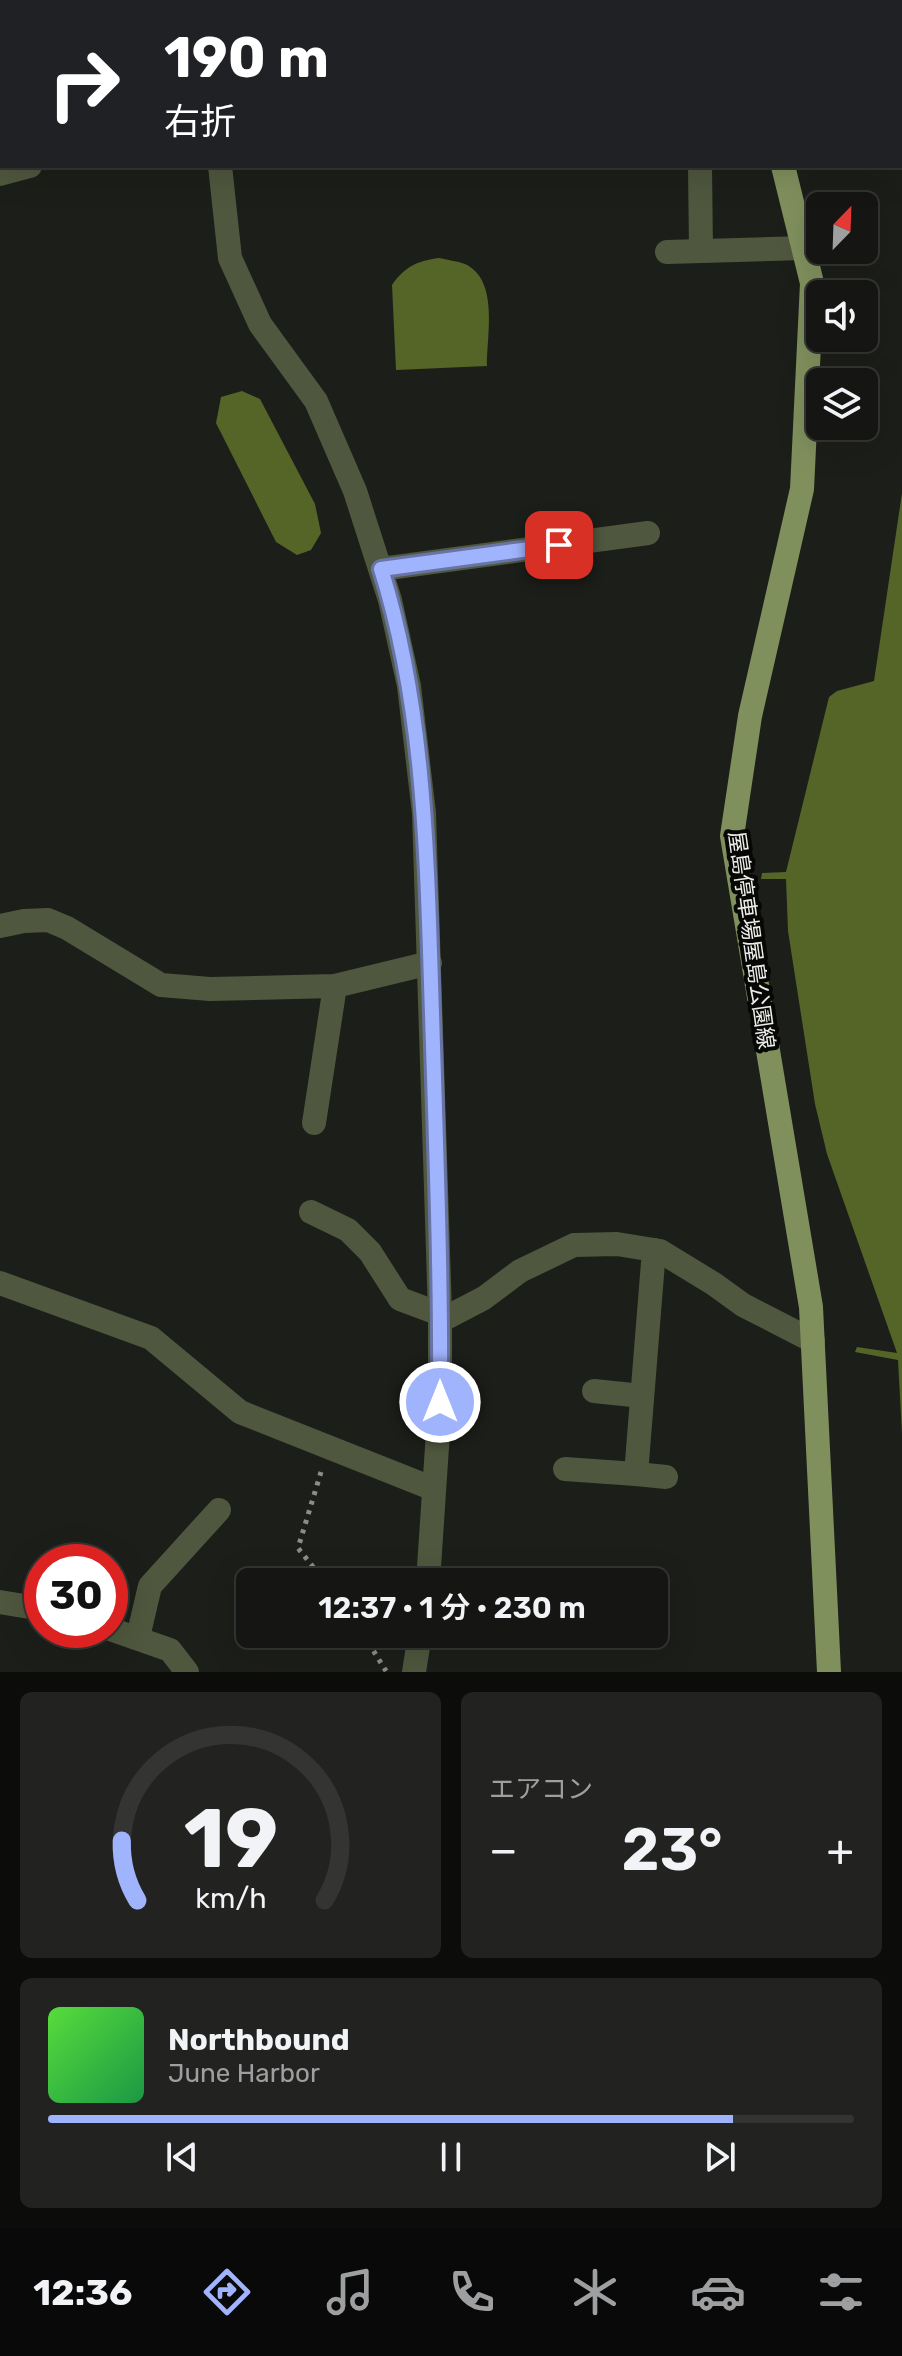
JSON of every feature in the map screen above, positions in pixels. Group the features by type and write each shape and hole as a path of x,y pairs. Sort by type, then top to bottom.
{"main road":[{"name":"屋島停車場屋島公園線","path":"783,168 812,283 802,489 750,716 732,836 811,1307 829,1672"}],"street":[{"path":"0,174 22,168"},
{"path":"220,168 230,258 260,324 316,401 355,491 390,600 409,686 424,813 440,1318 440,1402 429,1568"},
{"path":"700,168 701,251"},
{"path":"667,252 803,248"},
{"path":"381,569 648,533"},
{"path":"0,926 48,920 67,928 161,985 210,989 335,986 430,963"},
{"path":"314,1123 335,986"},
{"path":"311,1212 348,1230 370,1252 400,1299 440,1318 484,1298 520,1271 574,1245 617,1244 660,1251 743,1305 813,1341"},
{"path":"636,1474 654,1250"},
{"path":"0,1283 151,1338 240,1412 434,1489"},
{"path":"594,1391 642,1396"},
{"path":"565,1469 666,1477"},
{"path":"138,1637 150,1586 219,1510"},
{"path":"0,1602 24,1606"},
{"path":"128,1634 170,1650 187,1672"},
{"path":"414,1672 418,1648"}],"path":[{"path":"314,1568 298,1548 328,1447"},
{"path":"372,1648 387,1672"}],"shaded area":[{"path":"439,258 465,264 483,282 489,309 487,366 396,370 392,285 412,266"},
{"path":"242,391 260,399 315,504 321,533 311,550 297,555 276,542 216,423 221,397"},
{"path":"902,493 902,1434 898,1360 855,1352 857,1347 897,1353 827,1154 815,1104 788,931 786,879 761,879 762,873 786,872 829,697 837,691 874,681"}],"route":[{"path":"440,1402 424,813 409,686 381,569 559,545"}]}
